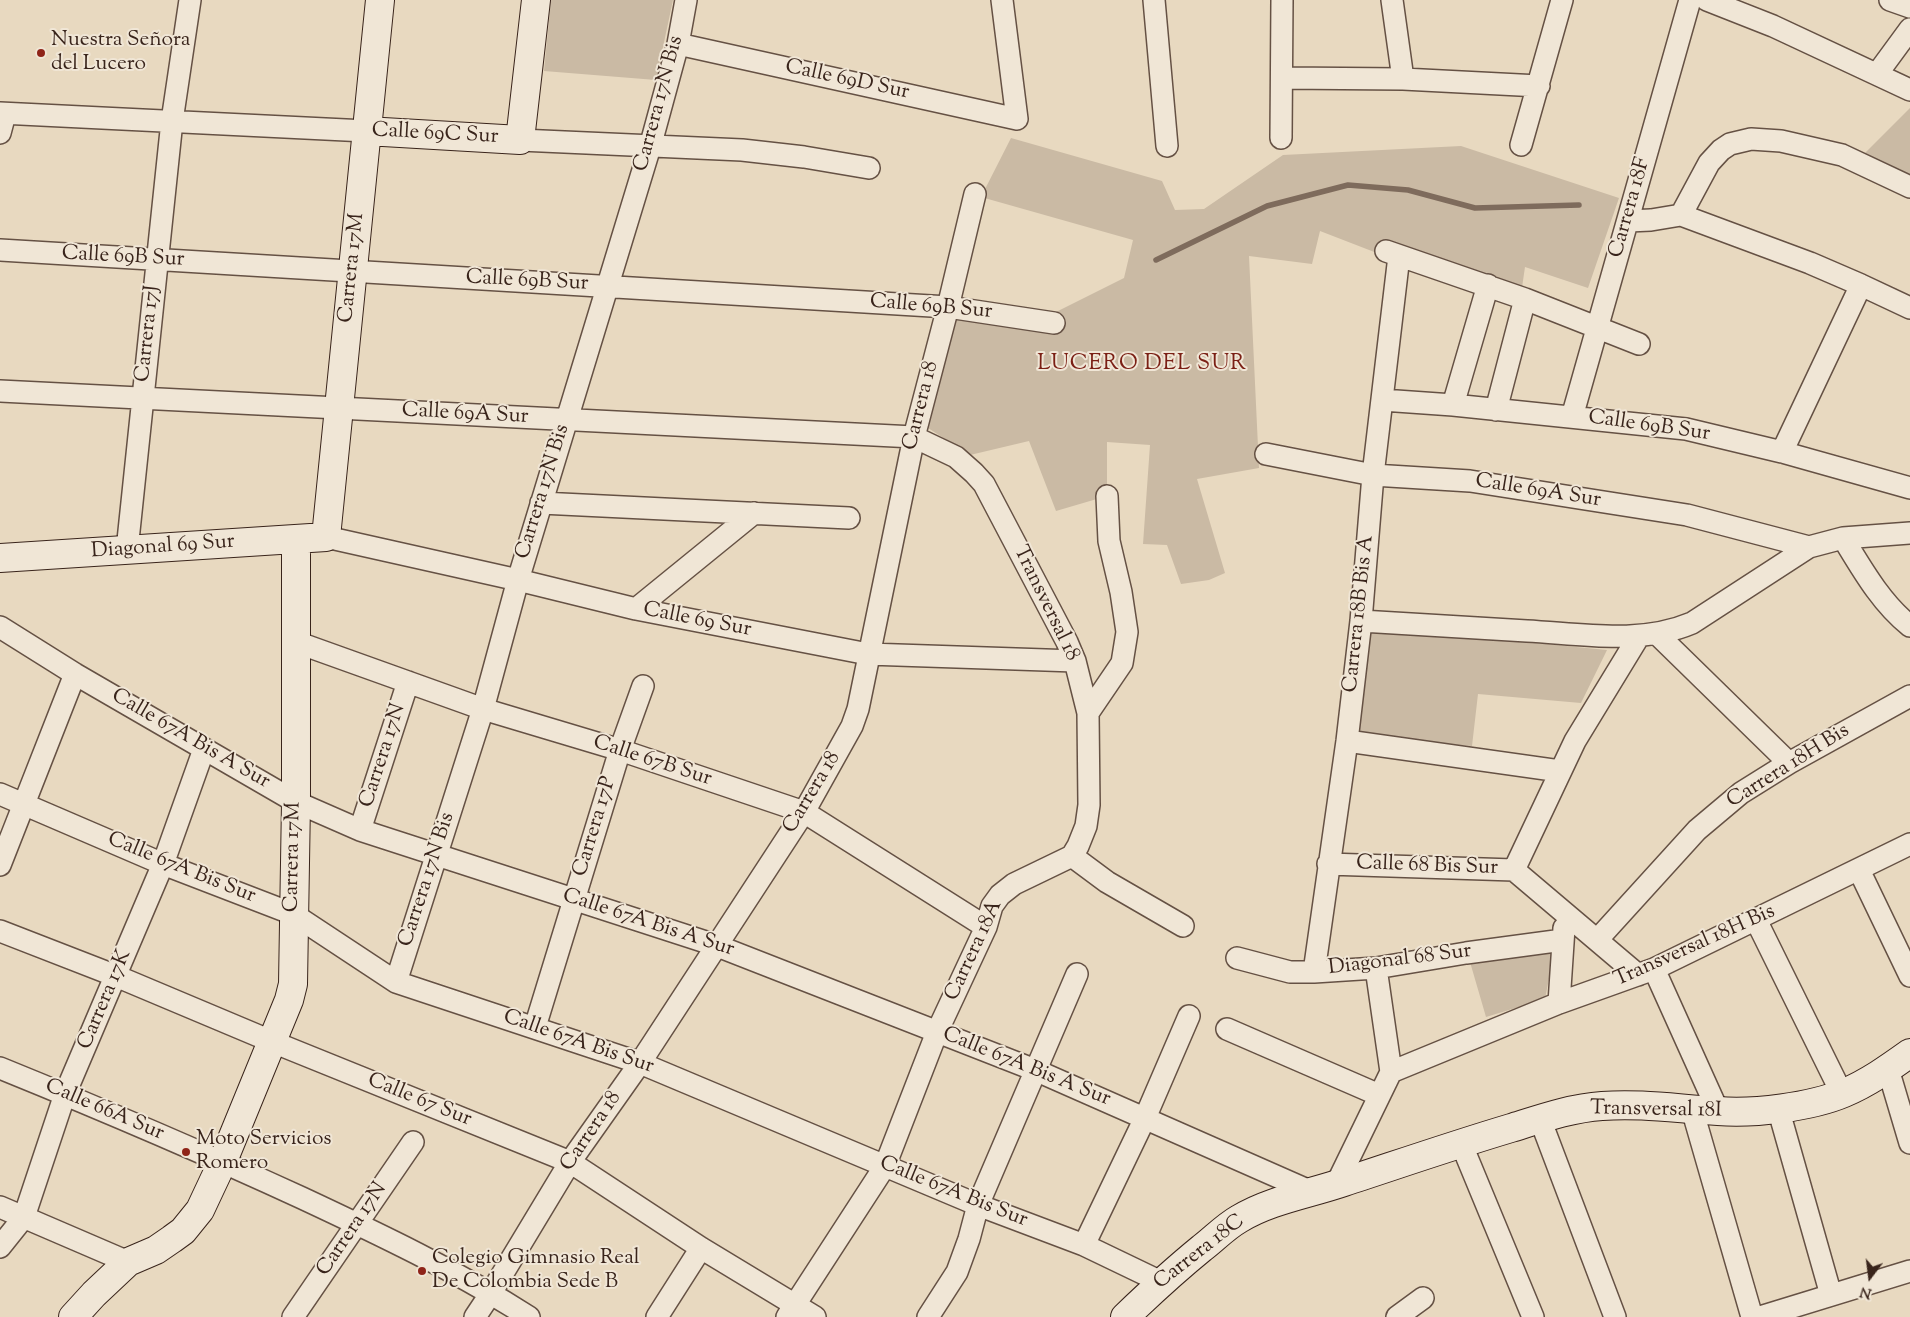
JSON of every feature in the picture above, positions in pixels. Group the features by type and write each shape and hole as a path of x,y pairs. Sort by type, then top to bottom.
{"street":[{"name":"Carrera 17J","path":"127,550 172,121 190,0"},
{"name":"Carrera 17M","path":"326,537 380,0"},
{"path":"520,140 536,0"},
{"name":"Carrera 17N Bis","path":"396,982 484,709 518,580 606,286 650,147 678,44 686,0"},
{"name":"Calle 69D Sur","path":"678,44 1016,118 1002,0"},
{"path":"1154,0 1167,146"},
{"path":"1281,138 1282,0"},
{"path":"1392,0 1402,80"},
{"path":"1521,145 1562,0"},
{"name":"Carrera 18F","path":"1572,417 1690,0"},
{"path":"1707,0 1773,26 1910,90"},
{"path":"1890,0 1910,8"},
{"path":"1878,74 1910,29"},
{"path":"1282,78 1402,80 1539,86"},
{"name":"Calle 69C Sur","path":"2,120 172,121 772,152 869,168"},
{"path":"1680,215 1705,168 1721,150 1730,144 1751,139 1781,141 1842,156 1910,187"},
{"name":"Carrera 18","path":"475,1317 570,1162 640,1062 804,812 852,726 858,709 914,437 975,194"},
{"path":"1628,221 1651,220 1680,215 1862,285 1910,308"},
{"name":"Calle 69B Sur","path":"0,250 948,307 1054,323"},
{"name":"Carrera 18B Bis A","path":"1314,972 1347,741 1382,400 1392,253 1488,285"},
{"path":"1453,404 1488,285 1639,344"},
{"path":"1782,452 1862,285"},
{"path":"1496,410 1525,299"},
{"name":"Calle 69A Sur","path":"0,391 914,437 956,457"},
{"name":"Calle 69B Sur","path":"1382,400 1453,404 1686,429 1782,452 1910,488"},
{"name":"Calle 69A Sur","path":"1266,454 1373,475 1470,481 1687,515 1809,547"},
{"name":"Transversal 18","path":"956,457 974,473 991,497 1056,619 1075,662 1088,714 1089,805 1083,837 1072,856"},
{"path":"1088,714 1122,663 1127,632 1121,592 1109,541 1107,496"},
{"path":"541,503 849,518"},
{"path":"636,609 754,513"},
{"path":"1360,621 1604,636 1648,635 1692,623 1809,547 1843,538 1910,533"},
{"name":"Diagonal 69 Sur","path":"0,558 326,537"},
{"name":"Calle 69 Sur","path":"326,537 518,580 636,609 868,654 1075,662"},
{"name":"Carrera 17M","path":"128,1262 156,1250 182,1231 200,1210 223,1162 289,1000 292,984 296,802 296,538"},
{"path":"1843,538 1868,579 1910,626"},
{"name":"Calle 67A Bis A Sur","path":"0,627 75,674 296,802 360,830 715,945 1035,1070 1145,1118 1324,1188"},
{"path":"1648,635 1790,762"},
{"path":"1514,870 1575,741 1648,635"},
{"name":"Calle 67B Sur","path":"296,642 484,709 620,750 804,812 986,927"},
{"path":"0,865 75,674"},
{"name":"Carrera 17N","path":"360,830 408,682"},
{"name":"Carrera 17P","path":"535,1027 620,750 642,686"},
{"name":"Carrera 18H Bis","path":"1596,940 1711,817 1741,793 1790,762 1910,696"},
{"path":"1347,741 1560,771"},
{"name":"Carrera 17K","path":"0,1247 24,1217 65,1094 163,864 204,749"},
{"name":"Calle 67A Bis Sur","path":"0,794 163,864 293,914 396,982 640,1062 978,1205 1084,1245 1162,1282"},
{"name":"Transversal 18H Bis","path":"1391,1072 1560,1003 1646,972 1910,844"},
{"path":"1072,856 1107,882 1183,926"},
{"name":"Carrera 18A","path":"791,1311 885,1166 937,1032 986,927 992,906 1000,895 1014,884 1072,856"},
{"name":"Calle 68 Bis Sur","path":"1328,864 1514,870 1596,940 1646,972"},
{"path":"1859,870 1910,976"},
{"path":"1560,1003 1565,913"},
{"path":"1756,920 1842,1094"},
{"name":"Calle 67 Sur","path":"0,931 116,976 273,1042 570,1162 701,1248 791,1311 815,1317"},
{"name":"Diagonal 68 Sur","path":"1237,958 1290,972 1314,972 1376,968 1466,953 1564,940"},
{"path":"1324,1188 1391,1072 1376,968"},
{"path":"1646,972 1705,1110 1752,1317"},
{"path":"928,1317 957,1272 978,1205 1077,974"},
{"path":"1084,1245 1145,1118 1189,1016"},
{"path":"1227,1029 1379,1095"},
{"name":"Transversal 18I","path":"1324,1188 1461,1143 1567,1112 1602,1106 1705,1110 1778,1108 1821,1100 1842,1094 1888,1069 1910,1053"},
{"name":"Calle 66A Sur","path":"0,1068 223,1162 356,1224 491,1293 529,1317"},
{"path":"1888,1069 1908,1130"},
{"path":"1778,1108 1831,1295"},
{"path":"1540,1119 1615,1317"},
{"name":"Carrera 17N","path":"293,1317 413,1142"},
{"path":"1461,1143 1533,1317"},
{"name":"Carrera 18C","path":"1125,1317 1162,1282 1238,1219 1279,1202 1324,1188"},
{"path":"0,1207 128,1262 73,1317"},
{"path":"657,1317 701,1248"},
{"path":"1760,1317 1809,1310 1831,1295 1910,1271"},
{"path":"1397,1317 1422,1298"}],"shaded area":[{"path":"551,0 673,0 656,80 544,71"},
{"path":"1910,108 1910,178 1863,155"},
{"path":"1011,138 1162,181 1175,210 1204,209 1283,155 1461,146 1619,198 1588,288 1525,267 1519,308 1320,231 1312,264 1249,256 1259,468 1197,479 1225,573 1209,580 1181,584 1167,545 1143,544 1150,445 1107,442 1107,496 1056,511 1029,441 970,455 928,428 957,307 1054,313 1124,278 1133,240 981,197"},
{"path":"1371,627 1607,650 1581,703 1478,694 1472,746 1358,738"},
{"path":"1554,953 1545,999 1486,1017 1470,962"}],"waterway":[{"path":"1156,260 1267,206 1348,185 1408,190 1475,208 1579,205"}],"place":[{"name":"Nuestra Señora del Lucero","path":"41,53"},
{"name":"Moto Servicios Romero","path":"186,1152"},
{"name":"Colegio Gimnasio Real De Colombia Sede B","path":"422,1271"}],"district":[{"name":"LUCERO DEL SUR","path":"1142,365"}]}
